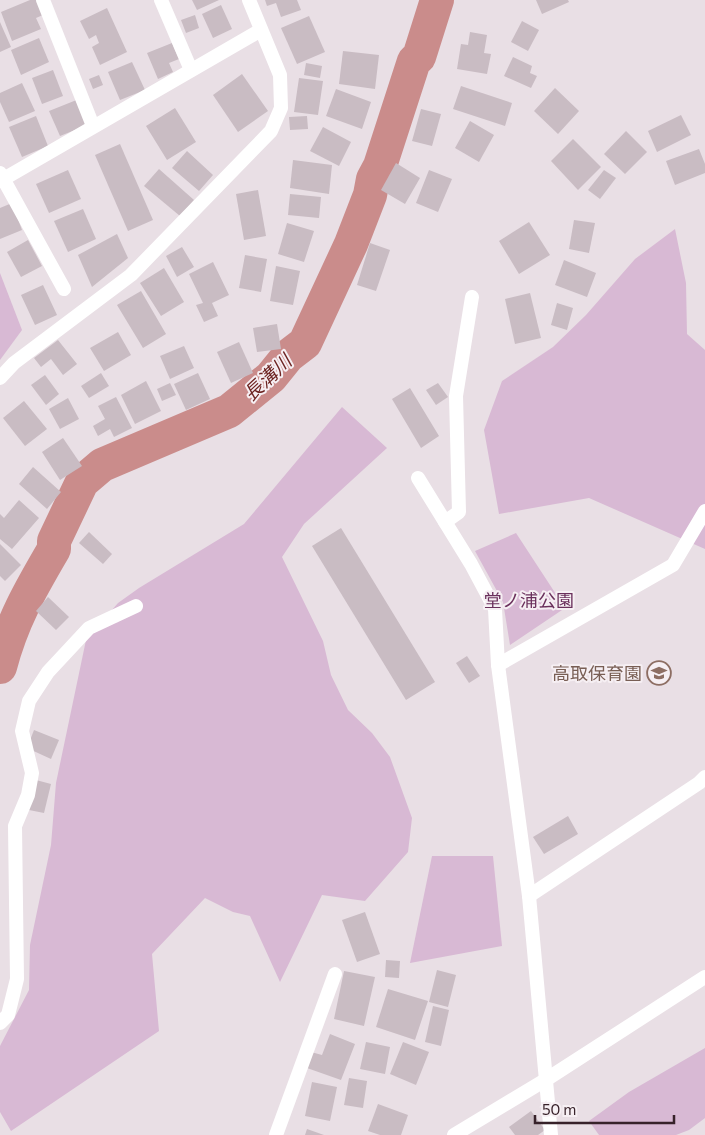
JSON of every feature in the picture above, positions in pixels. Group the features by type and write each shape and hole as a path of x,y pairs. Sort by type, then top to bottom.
{"street":[{"path":"42,0 93,126"},
{"path":"161,0 191,70"},
{"path":"0,378 14,363 131,275 271,131 281,108 280,75 249,0"},
{"path":"64,289 1,178 261,30"},
{"path":"446,522 459,512 456,396 472,297"},
{"path":"418,478 471,564 495,609 498,665 529,896 551,1135"},
{"path":"498,665 673,566 705,511"},
{"path":"0,1023 8,1015 18,979 15,826 28,795 32,774 22,731 29,701 48,672 89,628 136,606"},
{"path":"529,896 699,783 705,777"},
{"path":"276,1135 335,974"},
{"path":"454,1135 547,1079 705,977"}],"green space":[{"path":"675,229 686,283 687,334 705,350 705,549 589,498 499,514 484,430 502,381 553,347 586,315 635,259"},
{"path":"0,273 22,330 0,360"},
{"path":"342,407 387,448 304,524 282,557 323,641 331,675 348,710 372,733 390,757 412,818 408,852 365,901 322,895 280,982 250,916 233,912 205,898 152,954 159,1031 11,1131 0,1112 0,1046 29,990 30,945 51,845 56,783 86,640 118,603 139,588 244,524"},
{"name":"堂ノ浦公園","path":"516,533 565,608 510,645 503,602 475,551"},
{"path":"432,856 493,856 502,946 410,963"},
{"path":"705,1048 705,1118 689,1130 676,1135 599,1135 589,1121 629,1092"}],"building":[{"path":"30,0 37,0 43,15 36,18 41,29 12,41 1,12"},
{"path":"192,0 219,0 197,10"},
{"path":"265,0 297,0 301,10 281,17 276,3 267,6"},
{"path":"536,0 568,0 569,2 542,14"},
{"path":"221,5 232,29 213,38 202,14"},
{"path":"107,8 127,52 100,65 92,47 99,43 96,35 89,39 80,21"},
{"path":"195,15 199,28 186,33 181,20"},
{"path":"309,16 325,52 297,64 281,28"},
{"path":"522,21 539,30 528,51 511,42"},
{"path":"0,22 11,47 0,52"},
{"path":"470,32 487,35 484,53 491,54 487,74 457,69 461,44 468,45"},
{"path":"39,38 49,62 21,75 11,50"},
{"path":"172,43 179,59 169,63 173,72 158,79 147,53"},
{"path":"343,51 379,55 375,89 339,84"},
{"path":"513,57 532,66 530,73 537,76 531,88 504,76"},
{"path":"132,62 145,90 120,100 108,72"},
{"path":"306,63 322,66 320,78 304,75"},
{"path":"53,70 63,96 42,104 32,78"},
{"path":"242,74 268,111 238,132 213,95"},
{"path":"99,75 103,85 93,89 89,79"},
{"path":"299,78 323,81 318,115 294,112"},
{"path":"22,83 35,111 9,122 0,102 0,93"},
{"path":"461,86 512,103 505,126 453,109"},
{"path":"555,88 579,111 558,134 534,111"},
{"path":"336,89 371,102 362,129 326,116"},
{"path":"79,99 90,124 60,136 49,111"},
{"path":"175,108 196,142 167,160 146,126"},
{"path":"421,109 441,114 432,146 412,141"},
{"path":"681,115 691,135 657,152 648,131"},
{"path":"36,116 48,146 22,157 9,127"},
{"path":"307,116 308,129 290,130 289,117"},
{"path":"470,121 494,135 479,162 455,148"},
{"path":"323,127 351,142 339,166 310,151"},
{"path":"626,131 647,152 625,174 604,154"},
{"path":"573,139 601,167 578,190 551,161"},
{"path":"120,144 153,220 128,231 95,155"},
{"path":"699,149 705,164 705,173 675,185 666,161"},
{"path":"187,151 213,175 199,191 172,168"},
{"path":"293,160 332,165 329,194 290,188"},
{"path":"396,163 420,178 405,204 381,190"},
{"path":"159,169 194,200 180,216 144,186"},
{"path":"68,170 81,199 49,213 36,184"},
{"path":"429,170 452,179 438,212 416,203"},
{"path":"604,170 616,178 600,199 588,190"},
{"path":"258,190 266,236 244,240 236,194"},
{"path":"290,194 321,197 319,218 288,215"},
{"path":"12,203 22,230 0,239 0,208"},
{"path":"83,209 96,239 68,252 54,221"},
{"path":"574,220 595,223 589,253 569,249"},
{"path":"529,222 550,255 519,274 499,241"},
{"path":"287,223 314,231 304,262 278,254"},
{"path":"117,234 128,258 92,287 78,255"},
{"path":"28,240 42,266 21,277 7,252"},
{"path":"370,243 390,250 376,291 357,285"},
{"path":"182,247 194,267 177,277 166,256"},
{"path":"245,255 267,259 261,292 239,288"},
{"path":"564,260 596,273 587,297 555,285"},
{"path":"213,262 229,295 212,303 218,316 204,322 196,305 203,303 189,274"},
{"path":"276,266 300,271 293,305 270,301"},
{"path":"164,268 184,302 161,316 140,283"},
{"path":"43,285 57,315 35,325 21,295"},
{"path":"141,291 166,334 143,348 117,305"},
{"path":"530,293 541,338 515,344 505,299"},
{"path":"557,303 573,308 567,330 551,325"},
{"path":"277,324 281,349 257,352 253,328"},
{"path":"118,332 131,355 104,371 90,348"},
{"path":"58,340 77,364 63,375 51,359 41,367 34,358"},
{"path":"239,342 253,373 231,383 217,352"},
{"path":"184,346 194,368 170,379 160,356"},
{"path":"101,373 109,386 89,398 81,386"},
{"path":"198,373 210,399 186,410 174,384"},
{"path":"45,375 59,394 46,405 31,385"},
{"path":"146,381 161,411 135,424 121,395"},
{"path":"170,383 176,395 162,401 157,389"},
{"path":"438,383 448,397 436,405 426,390"},
{"path":"410,388 439,436 421,448 392,399"},
{"path":"116,397 132,428 114,437 110,429 98,436 93,426 105,419 98,406"},
{"path":"68,398 79,419 60,429 49,409"},
{"path":"24,401 47,429 25,446 3,418"},
{"path":"63,438 82,466 60,480 42,452"},
{"path":"33,467 61,492 47,509 19,484"},
{"path":"19,500 39,518 12,549 0,539 0,514 4,518"},
{"path":"341,528 435,682 406,700 312,546"},
{"path":"89,532 112,554 103,564 79,543"},
{"path":"0,544 21,565 5,581 0,576"},
{"path":"48,597 69,617 56,630 36,611"},
{"path":"467,656 480,676 469,683 456,663"},
{"path":"34,730 59,740 51,759 27,748"},
{"path":"36,780 51,784 44,813 29,810"},
{"path":"568,816 578,834 544,854 533,837"},
{"path":"365,912 380,954 357,962 342,920"},
{"path":"386,960 400,961 399,978 385,977"},
{"path":"437,970 456,975 448,1007 429,1002"},
{"path":"344,971 375,977 364,1026 334,1019"},
{"path":"388,989 428,1001 415,1040 376,1027"},
{"path":"433,1006 449,1010 441,1046 425,1042"},
{"path":"330,1034 355,1044 341,1080 307,1068 311,1052 322,1055"},
{"path":"366,1042 390,1047 385,1074 360,1069"},
{"path":"403,1042 429,1052 416,1085 390,1074"},
{"path":"349,1078 367,1081 363,1108 344,1105"},
{"path":"312,1082 337,1087 330,1121 305,1116"},
{"path":"378,1104 408,1115 401,1135 380,1135 368,1131"},
{"path":"531,1111 545,1130 538,1135 515,1135 509,1127"},
{"path":"307,1129 324,1135 305,1135"}],"waterway":[{"name":"長溝川","path":"0,667 16,620 54,549 54,541 82,482 102,465 229,411 271,377 288,356 305,343 351,244 370,195 373,179 380,166 414,61 419,57 437,0"}],"place":[{"name":"高取保育園","path":"659,673"}]}
